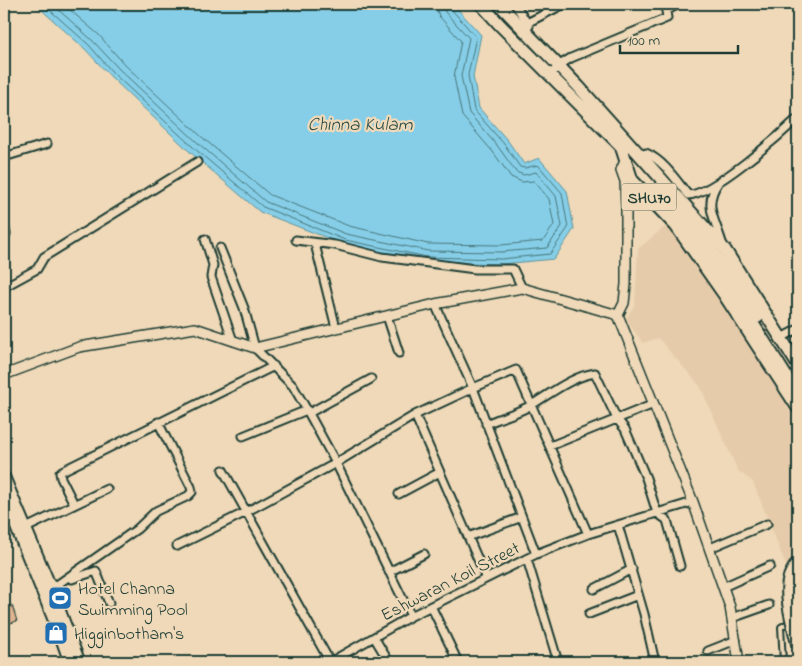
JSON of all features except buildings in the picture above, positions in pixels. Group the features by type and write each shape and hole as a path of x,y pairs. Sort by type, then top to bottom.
{"main road":[{"name":"SHU70","path":"481,4 626,154 641,156 676,226 708,270 798,408"},
{"name":"SHU70","path":"499,4 578,86 626,154 632,180 639,189 662,198 724,250 798,365"},
{"path":"662,198 729,273 798,381"},
{"path":"662,198 722,277 798,395"},
{"path":"4,478 51,589 79,662"},
{"path":"4,497 70,662"},
{"path":"798,562 788,580 788,590 789,606 798,646"},
{"path":"798,586 798,594"}],"street":[{"path":"515,4 534,34 534,40"},
{"path":"527,23 564,4"},
{"path":"550,76 558,66 570,58 667,18 665,7 679,4"},
{"path":"641,156 646,153 654,156 688,195 695,195 718,183 798,118"},
{"path":"4,157 47,144"},
{"path":"626,154 621,170 625,181 626,207 625,294 624,303 618,315 694,502 730,607 739,662"},
{"path":"4,287 37,269 44,257 197,162"},
{"path":"718,183 712,193 710,203 724,250"},
{"path":"626,207 631,198 636,195 662,198"},
{"path":"204,240 213,265 211,277 233,341"},
{"path":"296,240 315,244 335,245 382,257 474,269 513,269 522,288"},
{"path":"315,244 336,328"},
{"path":"220,248 244,308 256,348"},
{"path":"256,348 435,304 522,288 618,315"},
{"path":"435,304 473,388 536,554"},
{"path":"387,316 399,352"},
{"path":"4,375 79,347 195,328 256,348 293,386 336,463 411,616"},
{"path":"781,338 798,329"},
{"path":"74,504 60,473 72,465 158,422 274,366"},
{"path":"177,546 246,512 336,463 415,415 516,370 588,534"},
{"path":"486,424 532,405 557,387 582,376 595,374 625,430 646,478 657,513 667,520 680,566"},
{"path":"243,436 308,412 371,379"},
{"path":"550,446 654,404"},
{"path":"415,415 486,578"},
{"path":"51,589 137,529 156,511 188,496 192,492 158,422"},
{"path":"223,470 330,662"},
{"path":"399,494 440,472"},
{"path":"26,528 107,489"},
{"name":"Eshwaran Koil Street","path":"330,662 411,616 536,554 588,534 694,502"},
{"path":"468,537 522,517"},
{"path":"710,548 767,524"},
{"path":"618,525 655,662"},
{"path":"390,572 424,554"},
{"path":"527,559 558,662"},
{"path":"723,587 770,566"},
{"path":"594,589 631,569"},
{"path":"65,581 96,571 109,603"},
{"path":"590,614 638,595"},
{"path":"732,618 769,605"},
{"path":"431,606 458,662"},
{"path":"374,637 390,662"},
{"path":"708,650 736,640"}],"lane":[{"path":"783,662 781,627 798,617"}],"shaded area":[{"path":"674,219 798,405 798,605 792,608 790,575 753,482 738,471 700,386 658,338 643,343 626,319 635,304 638,249"}],"water":[{"name":"Chinna Kulam","path":"35,4 453,4 481,35 473,76 479,108 508,141 524,164 539,158 567,191 574,229 554,259 502,264 427,262 343,244 260,212 190,152 111,77 85,49"}],"place":[{"name":"Hotel Channa Swimming Pool","path":"60,598"},
{"name":"Higginbotham's","path":"56,633"}]}
